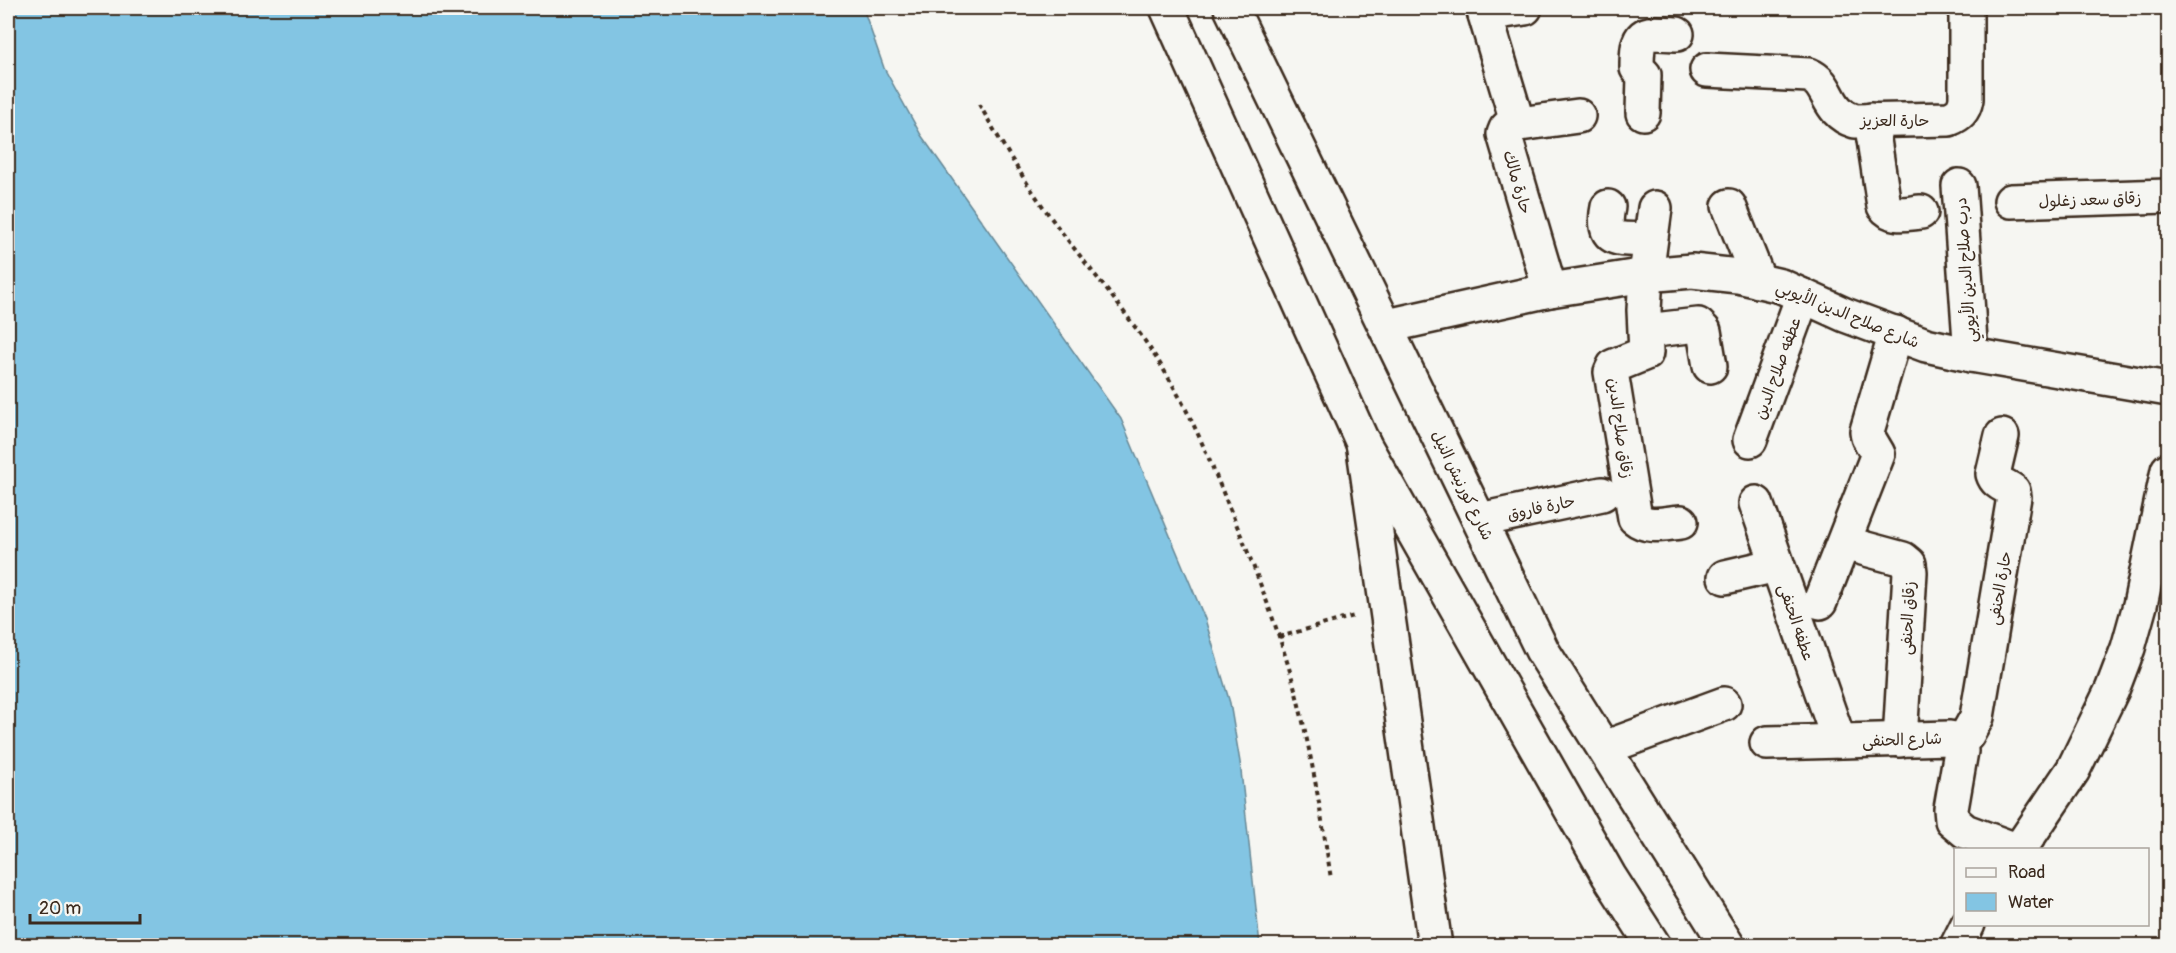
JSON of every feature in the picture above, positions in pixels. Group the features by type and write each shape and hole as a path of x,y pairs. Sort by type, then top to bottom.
{"main road":[{"path":"1167,8 1362,441 1609,876 1654,945"},
{"name":"شارع كورنيش النيل","path":"1231,8 1542,650 1728,945"},
{"path":"1484,11 1525,8"},
{"name":"حارة العزيز","path":"1707,70 1809,75 1816,78 1830,103 1843,117 1855,121 1949,119 1959,115 1965,106 1966,8"},
{"name":"حارة مالك","path":"1484,11 1514,111 1515,120 1504,134 1550,290"},
{"path":"1643,113 1644,75 1636,68 1639,40 1643,35 1649,33 1676,31"},
{"path":"1512,125 1578,116"},
{"path":"1871,120 1884,206 1889,212 1895,214 1921,212"},
{"name":"درب صلاح الدين الأيوبي","path":"1959,186 1971,355"},
{"name":"زقاق سعد زغلول","path":"2011,201 2169,196"},
{"path":"1729,206 1759,281"},
{"name":"زقاق صلاح الدين","path":"1608,207 1605,221 1607,230 1617,238 1653,224 1646,275 1646,353 1614,366 1611,372 1633,510 1635,518 1642,524 1681,522"},
{"name":"شارع صلاح الدين الأيوبي","path":"1387,326 1550,290 1646,275 1692,271 1738,276 1781,285 1845,315 1926,345 1971,355 2169,389"},
{"name":"عطفه صلاح الدين","path":"1750,440 1803,296"},
{"path":"1646,331 1698,325 1704,331 1710,366"},
{"path":"1820,602 1878,454 1867,431 1896,333"},
{"name":"حارة الحنفى","path":"1959,744 1968,735 1977,717 2014,497 2013,491 1995,480 1993,474 2002,436"},
{"path":"1362,441 1435,945"},
{"path":"2018,848 2073,770 2093,731 2128,648 2140,605 2158,572 2169,470"},
{"name":"حارة فاروق","path":"1480,520 1602,494"},
{"name":"عطفه الحنفى","path":"1756,503 1839,741"},
{"name":"زقاق الحنفى","path":"1844,543 1903,559 1908,564 1910,572 1900,740"},
{"path":"1725,577 1777,565"},
{"path":"1604,748 1724,704"},
{"name":"شارع الحنفى","path":"1767,743 1950,738 1959,744 1961,751 1950,809 1952,820 1965,831 2014,848"},
{"path":"1957,945 1967,926"}],"path":[{"path":"979,104 1031,189 1128,317 1172,384 1217,478 1250,556 1279,636 1304,725 1331,879"},
{"path":"1279,636 1386,608"}],"water":[{"path":"8,8 863,8 884,68 921,135 1121,419 1205,619 1230,703 1240,762 1260,945 8,945"}]}
